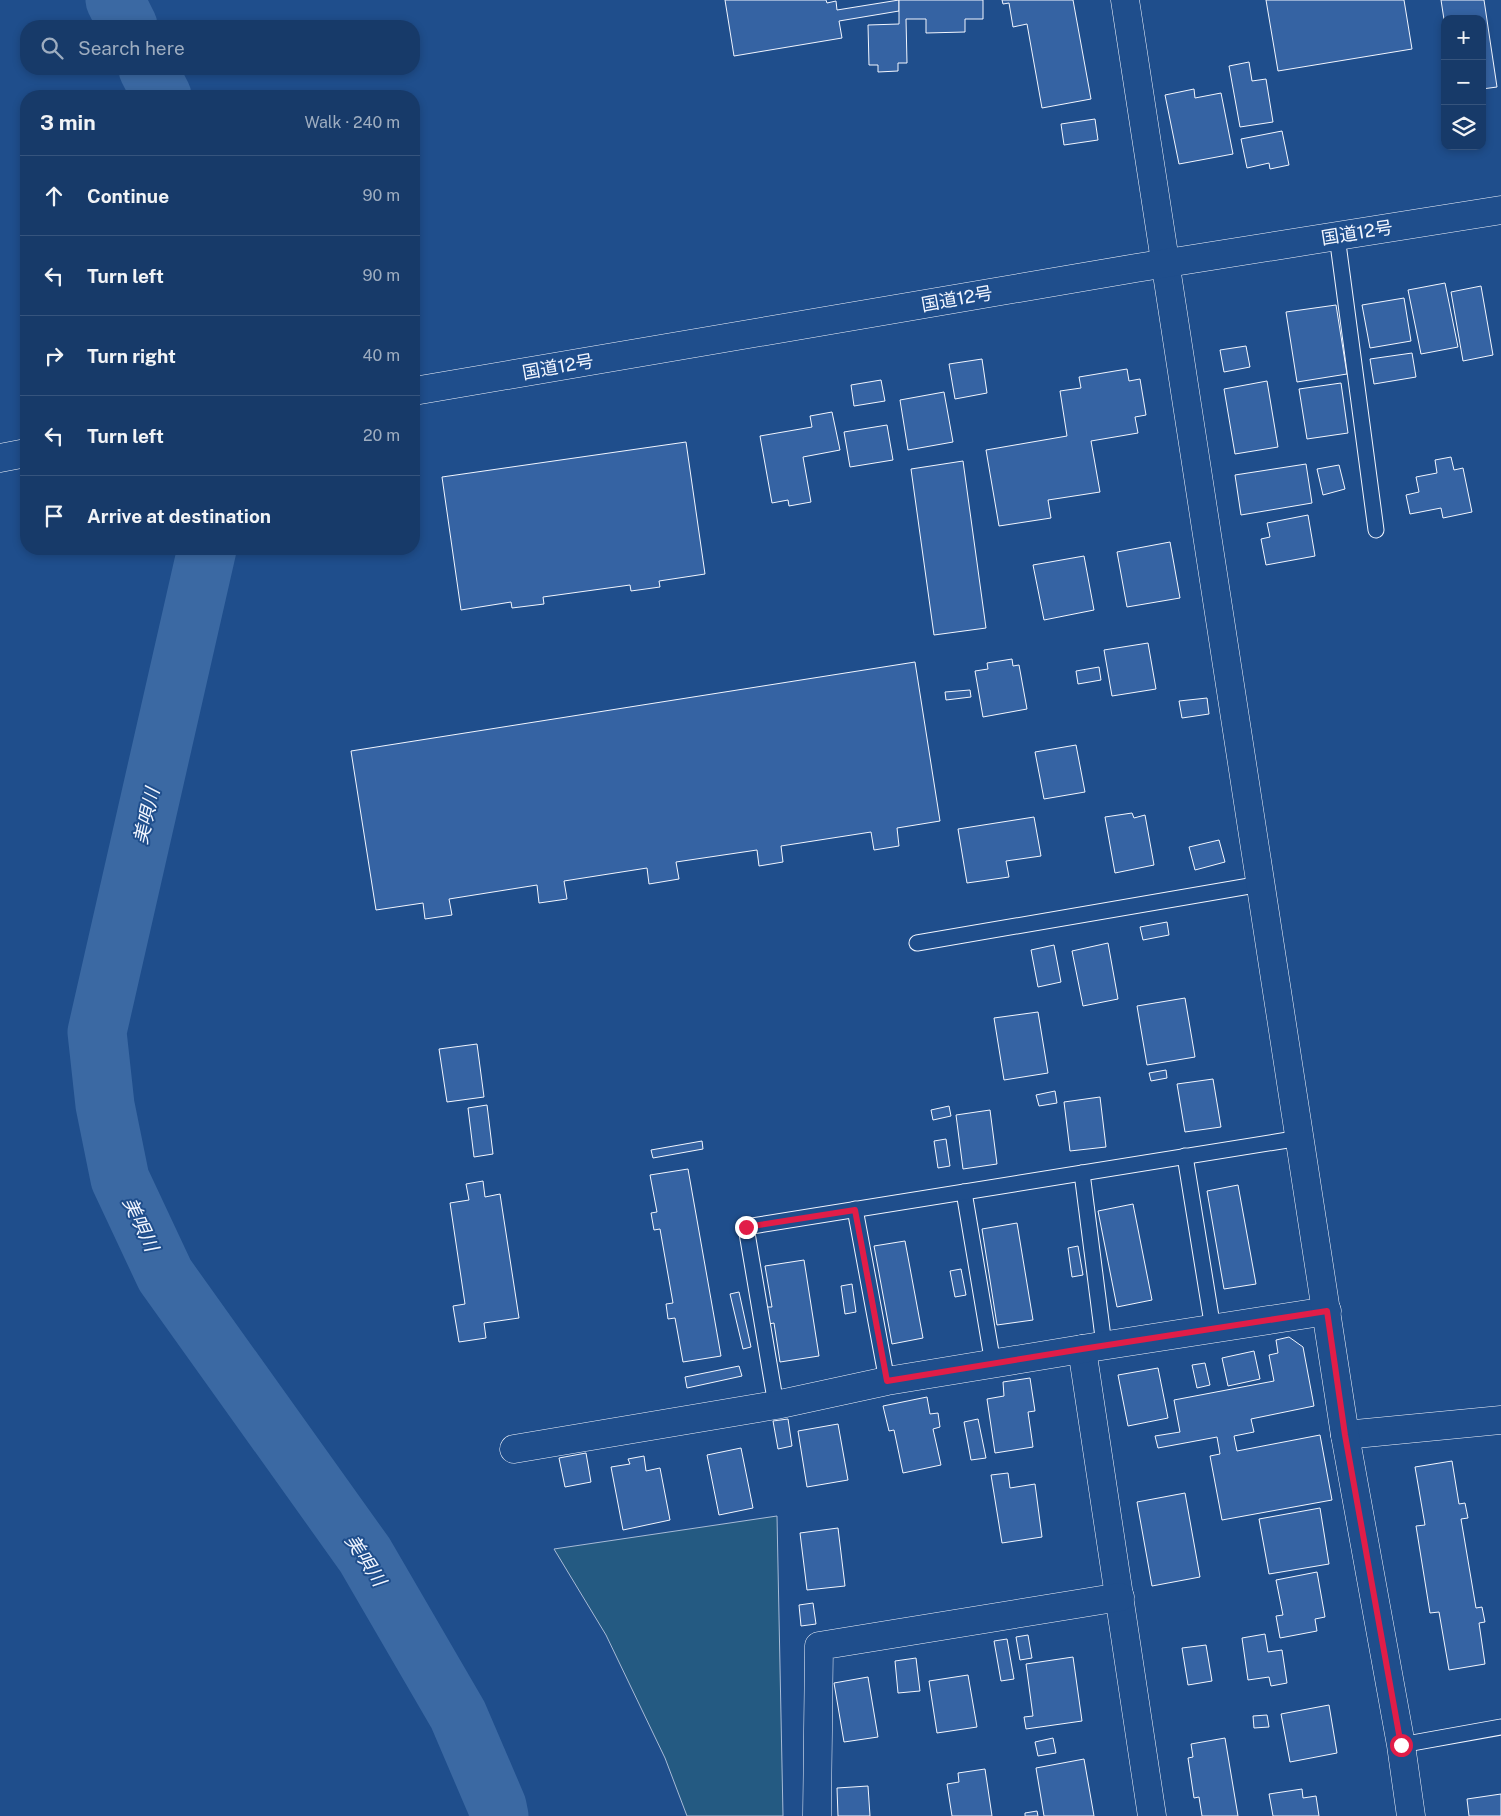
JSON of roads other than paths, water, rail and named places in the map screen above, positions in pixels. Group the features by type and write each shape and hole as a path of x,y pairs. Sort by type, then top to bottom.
{"main road":[{"path":"1125,0 1345,1435 1401,1745 1411,1816"},
{"name":"国道12号","path":"420,390 1166,263 1501,210"},
{"path":"0,458 20,455"},
{"path":"514,1449 776,1405 887,1381 1327,1311"},
{"path":"1093,1347 1120,1598 1152,1816"},
{"path":"1345,1435 1501,1420"},
{"path":"817,1816 819,1646 1120,1598"}],"lane":[{"path":"1337,236 1376,530"},
{"path":"917,943 1261,884"},
{"path":"776,1405 746,1227 1300,1138"},
{"path":"1185,1156 1213,1329"},
{"path":"1082,1173 1093,1347"},
{"path":"964,1192 992,1364"},
{"path":"855,1210 887,1381"},
{"path":"1401,1745 1501,1727"}],"waterway":[{"name":"美唄川","path":"115,0 125,20"},
{"name":"美唄川","path":"151,75 159,90"},
{"name":"美唄川","path":"206,555 97,1032 105,1105 120,1179 165,1275 365,1555 458,1715 497,1806 499,1816"}]}
